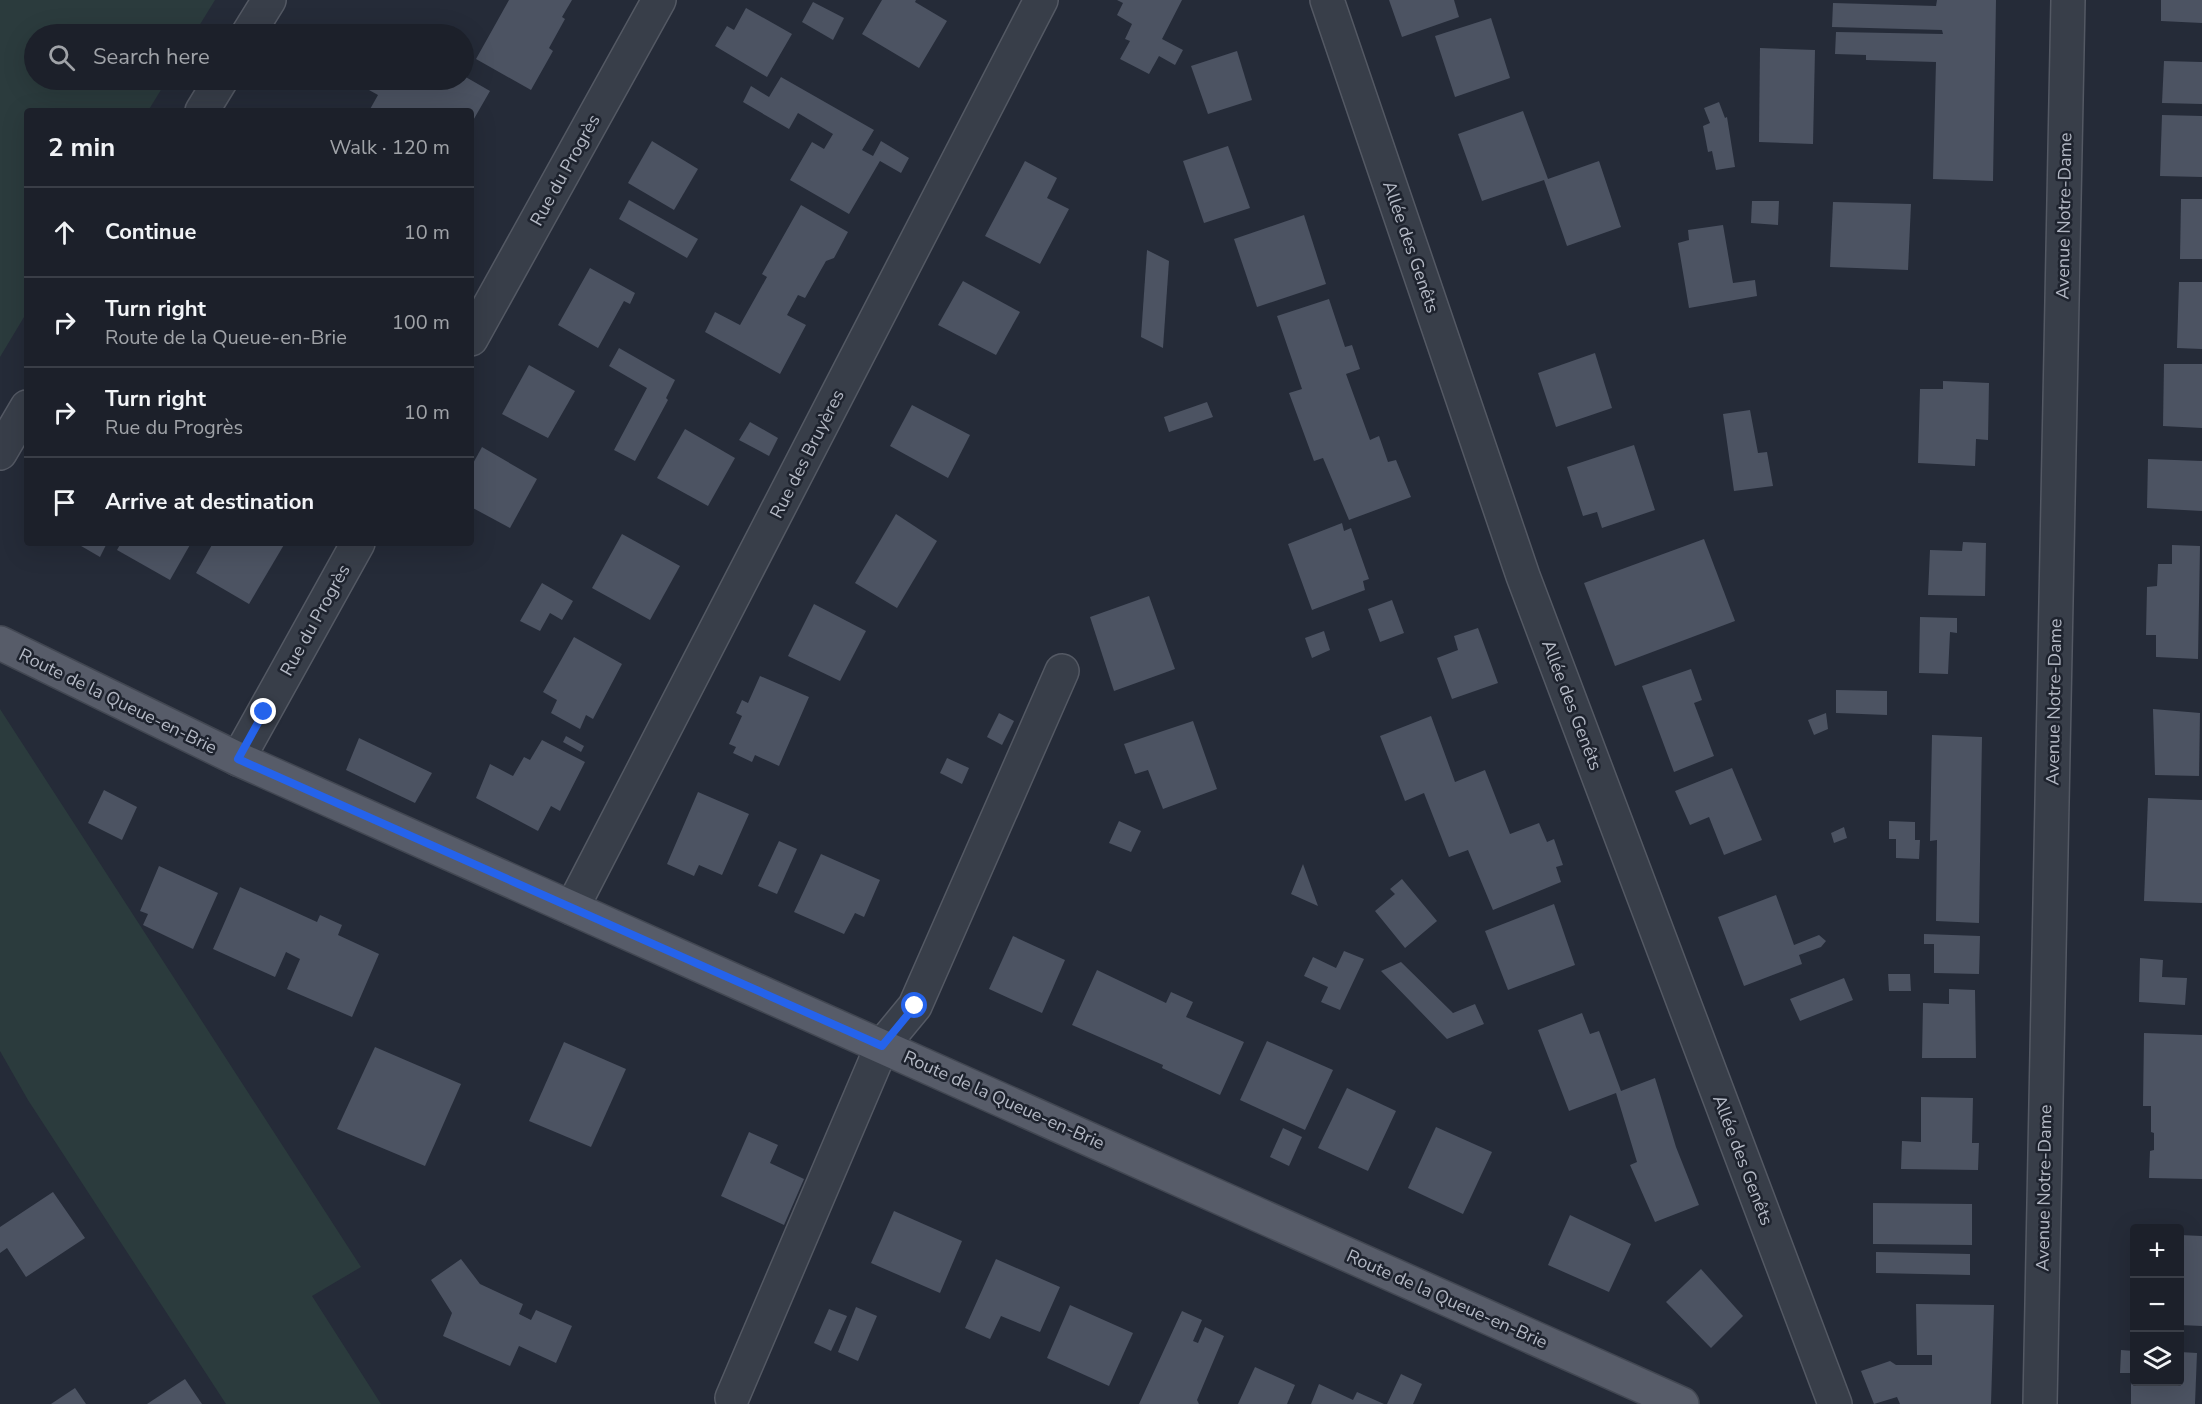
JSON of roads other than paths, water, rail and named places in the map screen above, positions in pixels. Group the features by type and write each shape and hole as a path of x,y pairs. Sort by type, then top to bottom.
{"main road":[{"name":"Route de la Queue-en-Brie","path":"0,643 238,759 1682,1404"}],"street":[{"path":"254,24 269,0"},
{"name":"Rue du Progrès","path":"474,334 659,0"},
{"name":"Rue des Bruyères","path":"572,908 1041,0"},
{"name":"Allée des Genêts","path":"1327,0 1523,576 1835,1404"},
{"name":"Avenue Notre-Dame","path":"2040,1404 2068,0"},
{"path":"204,108 215,90"},
{"path":"0,453 24,412"},
{"name":"Rue du Progrès","path":"238,759 356,546"},
{"path":"732,1398 882,1046 915,1006 1062,671"}]}
